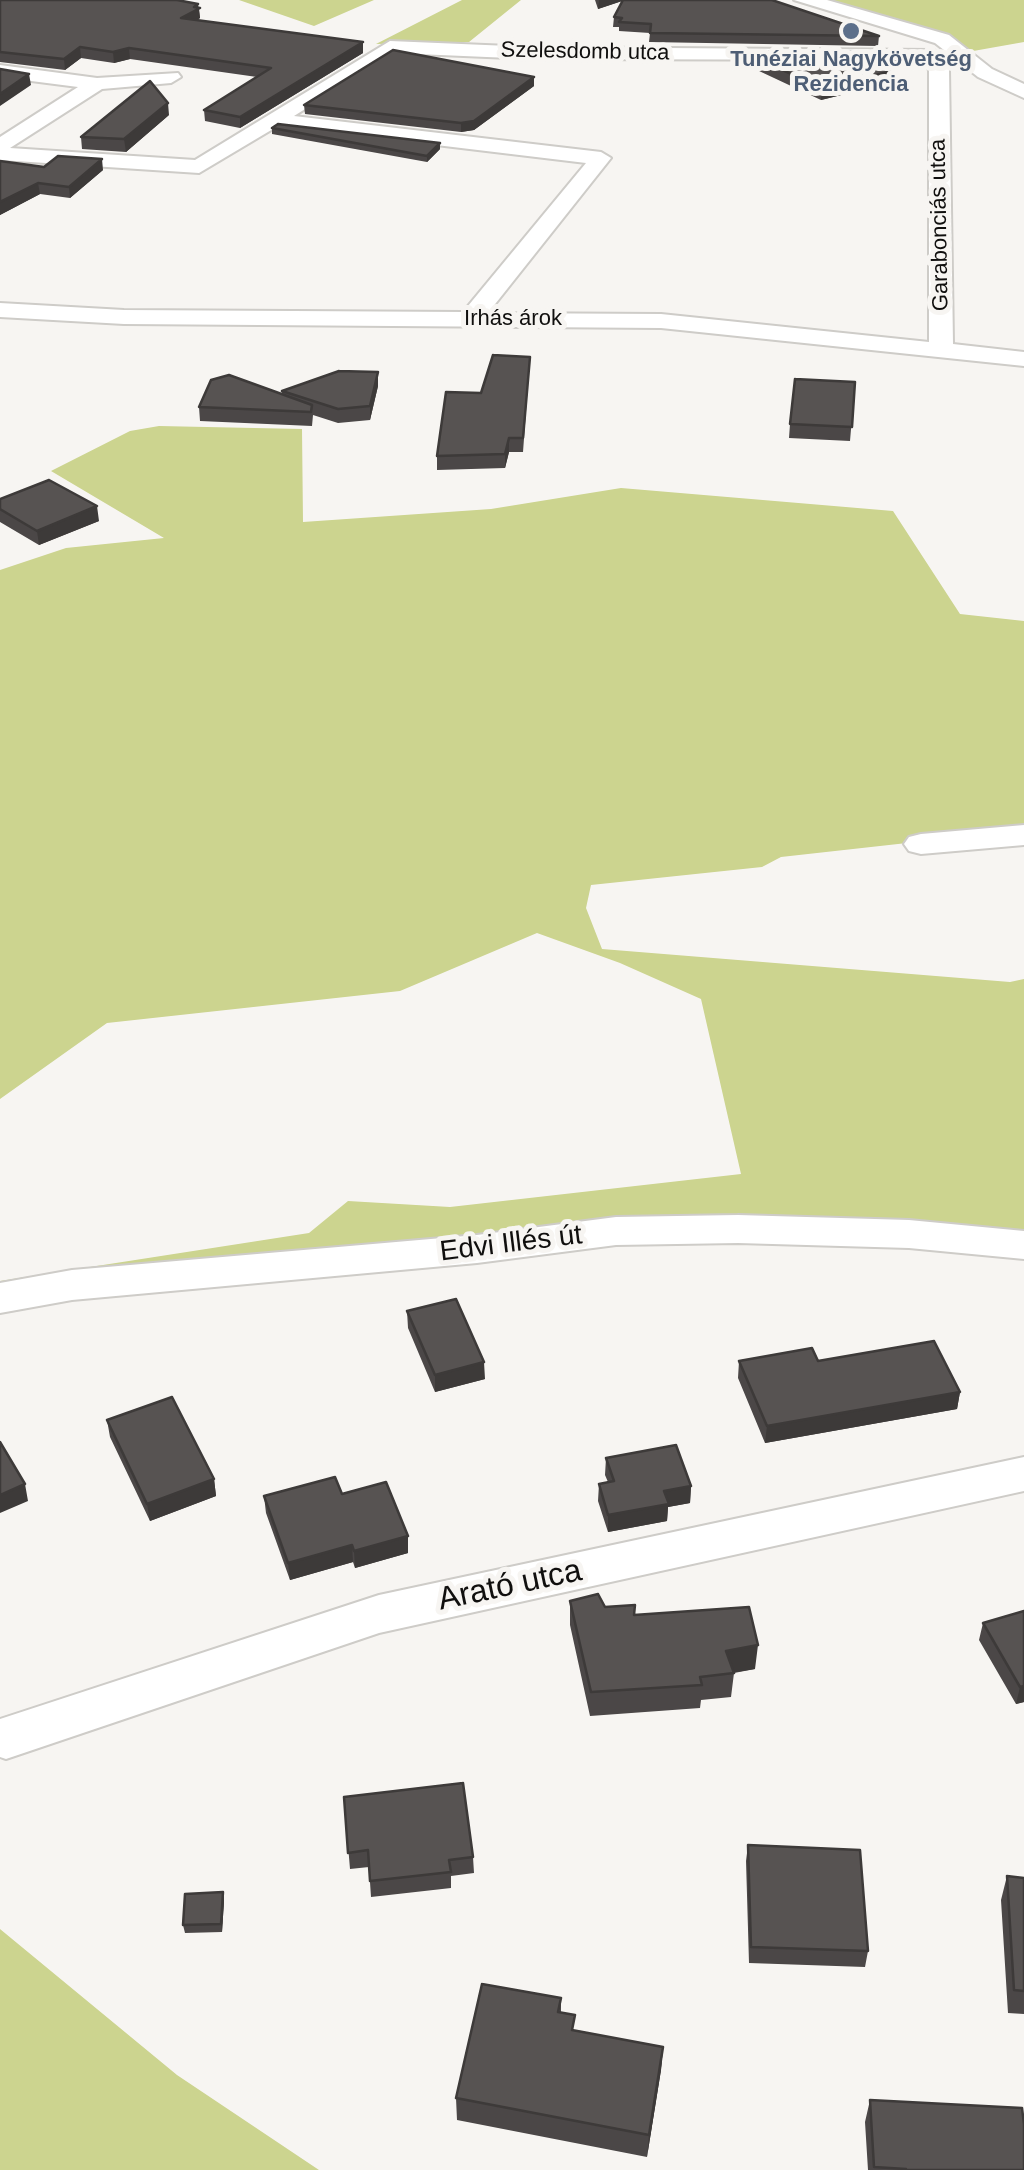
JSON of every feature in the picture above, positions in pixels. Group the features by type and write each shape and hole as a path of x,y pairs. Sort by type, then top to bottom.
{"street":[{"path":"803,0 868,15 942,40 985,73 1024,92"},
{"name":"Szelesdomb utca","path":"0,154 199,167 390,47 562,54 917,53"},
{"name":"Garabonciás utca","path":"917,53 933,57 939,69 941,352"},
{"path":"0,71 84,79 97,84 171,77"},
{"path":"0,146 97,84"},
{"path":"274,120 601,158 470,319"},
{"name":"Irhás árok","path":"0,310 124,317 726,325 1024,359"},
{"path":"921,844 1024,835"},
{"name":"Edvi Illés út","path":"0,1298 72,1284 253,1271 616,1231 738,1229 909,1234 1024,1245"},
{"name":"Arató utca","path":"6,1738 379,1614 1024,1474"}],"green space":[{"path":"239,0 374,0 314,26"},
{"path":"462,0 521,0 469,42 376,44"},
{"path":"803,0 1024,0 1024,42 962,53"},
{"path":"159,426 302,429 303,522 491,509 621,488 893,511 960,614 1024,621 1024,830 781,857 762,867 591,885 586,908 602,949 1010,982 1024,979 1024,1245 738,1229 0,1298 0,1281 309,1233 348,1201 450,1207 741,1174 701,999 620,963 537,933 400,991 107,1023 0,1099 0,570 66,548 164,538 51,471 130,431"},
{"path":"0,1929 177,2075 319,2170 0,2170"}],"building":[{"path":"0,0 177,0 198,4 194,7 200,8 181,18 363,42 240,117 204,110 271,68 129,48 113,52 80,47 64,59 0,52"},
{"path":"623,0 772,0 879,36 650,33 651,24 619,22 622,18 614,17"},
{"path":"393,50 534,77 474,121 461,123 304,105"},
{"path":"743,52 887,52 896,70 822,88"},
{"path":"0,69 29,74 0,94"},
{"path":"150,81 168,103 124,139 81,137"},
{"path":"278,124 440,143 427,156 272,128"},
{"path":"58,156 102,159 69,187 38,183 0,202 0,161 44,167"},
{"path":"493,355 530,357 523,438 509,438 505,454 437,456 446,392 481,393"},
{"path":"339,371 378,372 370,406 338,409 282,391"},
{"path":"229,375 312,405 311,412 199,407 211,380"},
{"path":"795,379 855,382 852,427 790,424"},
{"path":"49,480 97,506 37,531 0,509 0,499"},
{"path":"456,1299 484,1362 435,1375 407,1311"},
{"path":"934,1341 960,1392 767,1426 739,1361 812,1348 818,1361"},
{"path":"172,1397 214,1479 147,1504 107,1420"},
{"path":"0,1442 25,1484 0,1495"},
{"path":"676,1445 691,1486 664,1491 669,1504 608,1515 599,1484 614,1481 606,1458"},
{"path":"335,1477 342,1494 386,1482 408,1536 354,1551 352,1545 288,1563 264,1496"},
{"path":"598,1594 605,1607 635,1605 634,1615 749,1607 758,1645 726,1651 734,1673 700,1677 702,1685 591,1692 570,1601"},
{"path":"1024,1611 1024,1686 1020,1687 983,1623"},
{"path":"463,1783 473,1857 449,1860 451,1872 370,1881 368,1850 348,1853 344,1797"},
{"path":"748,1845 860,1850 868,1951 751,1947"},
{"path":"1007,1876 1024,1878 1024,1991 1014,1990"},
{"path":"223,1892 221,1924 183,1925 185,1894"},
{"path":"482,1984 561,1998 558,2012 575,2015 572,2030 663,2047 649,2135 456,2098"},
{"path":"870,2100 1022,2108 1024,2170 874,2167"}],"place":[{"name":"Tunéziai Nagykövetség Rezidencia","path":"851,31"}]}
